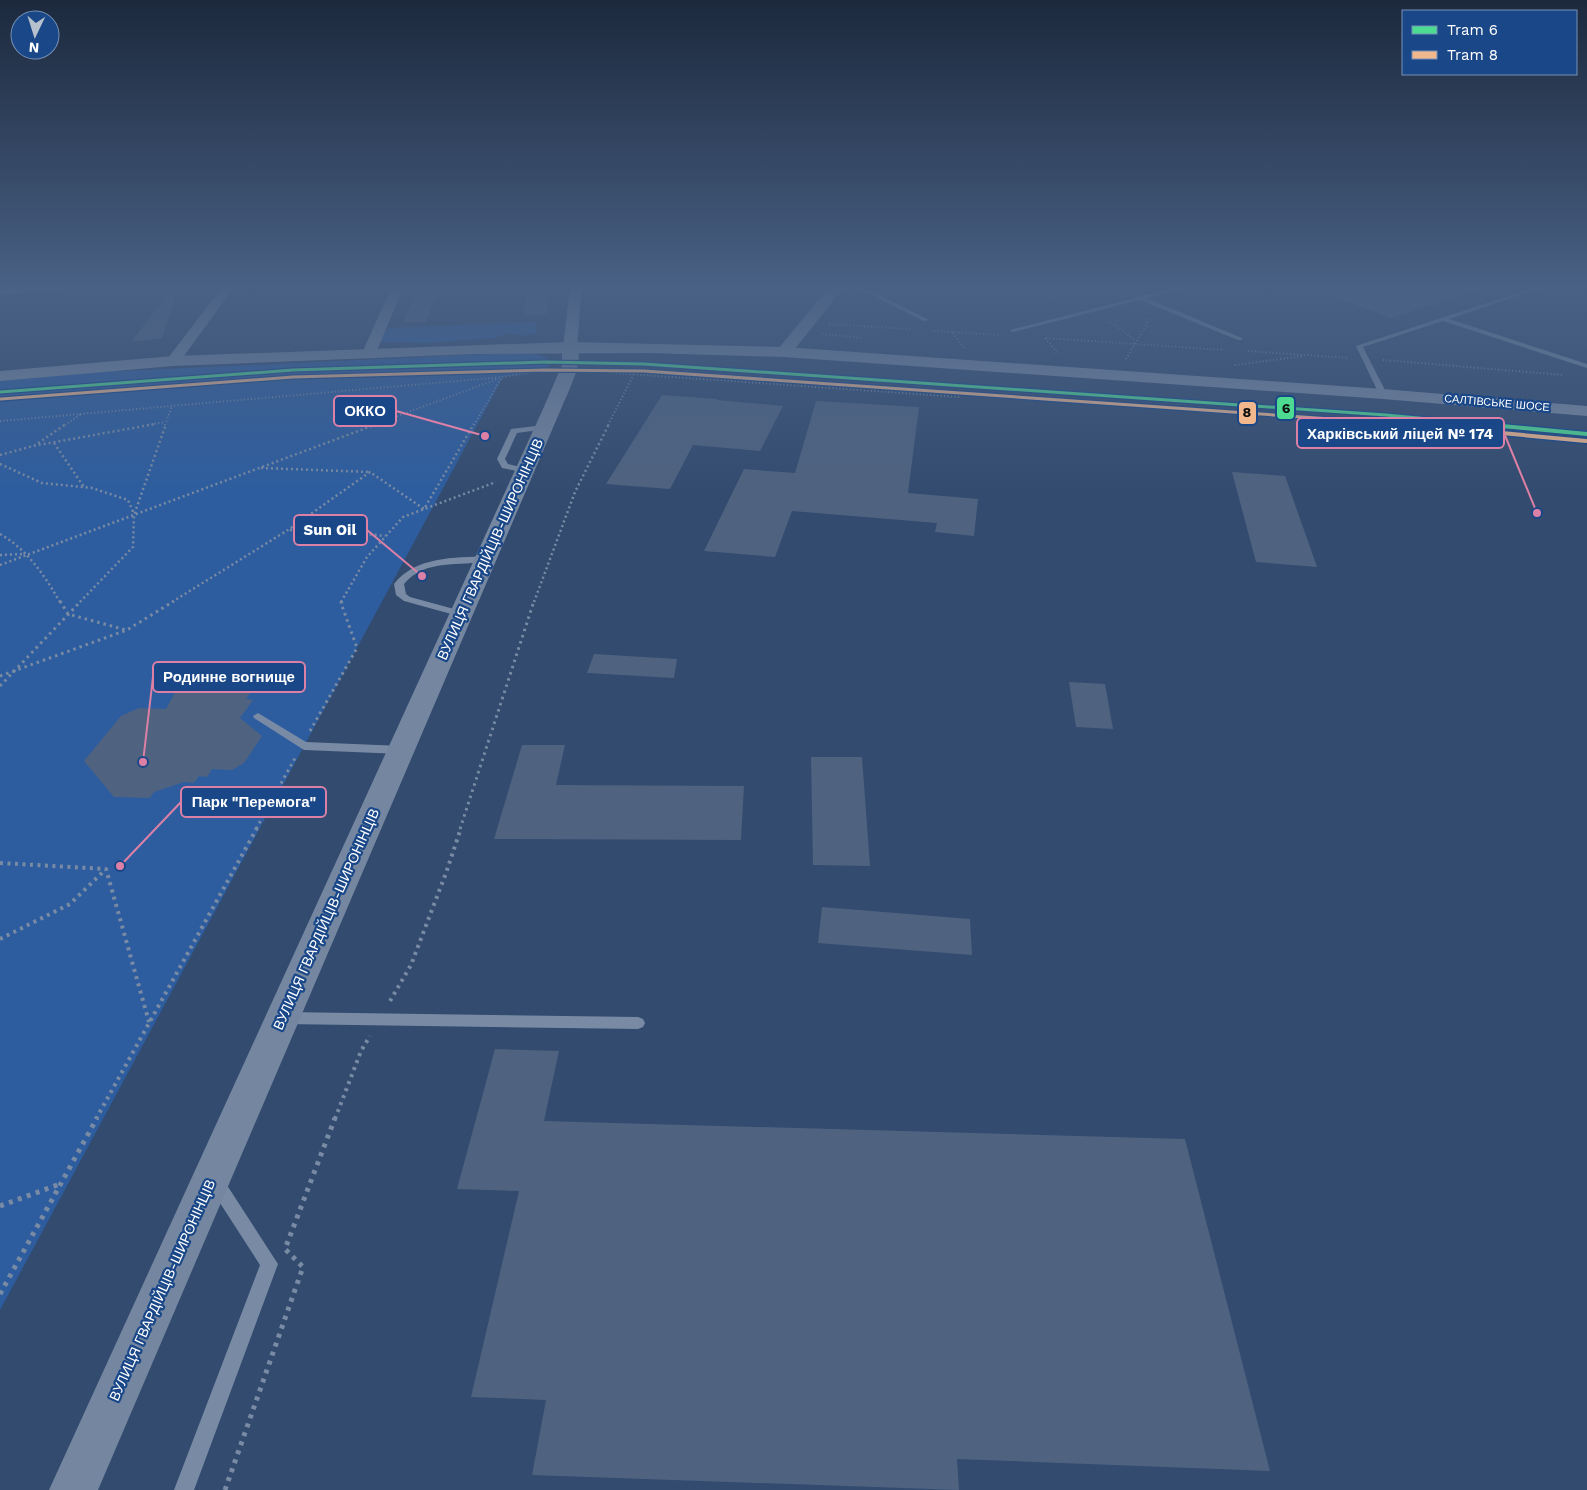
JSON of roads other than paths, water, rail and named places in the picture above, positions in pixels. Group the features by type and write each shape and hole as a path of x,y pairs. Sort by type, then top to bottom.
{"main road":[{"name":"САЛТІВСЬКЕ ШОСЕ","path":"0,376 173,361 307,356"},
{"name":"ВУЛИЦЯ ГВАРДІЙЦІВ-ШИРОНІНЦІВ","path":"74,1490 281,1018 402,750 544,427 570,366 570,356"},
{"name":"САЛТІВСЬКЕ ШОСЕ","path":"834,356 1383,394 1587,411"}],"street":[{"path":"173,361 177,356"}],"lane":[{"path":"1363,356 1383,394"},
{"path":"1555,356 1587,366"},
{"path":"462,614 407,598 401,595 398,590 399,584 408,574 426,566 486,559"},
{"path":"258,716 302,746 402,750"},
{"path":"281,1018 638,1023"},
{"path":"184,1490 269,1264 212,1176"}],"tram line":[{"name":"6","path":"0,392 293,370 545,362 644,364 1386,415 1587,434"},
{"name":"8","path":"1,399 293,377 545,370 644,371 1385,422 1586,441"}],"place":[{"name":"ОККО","path":"485,436"},
{"name":"Харківський ліцей № 174","path":"1537,513"},
{"name":"Sun Oil","path":"422,576"},
{"name":"Родинне вогнище","path":"143,762"},
{"name":"Парк \"Перемога\"","path":"120,866"}]}
